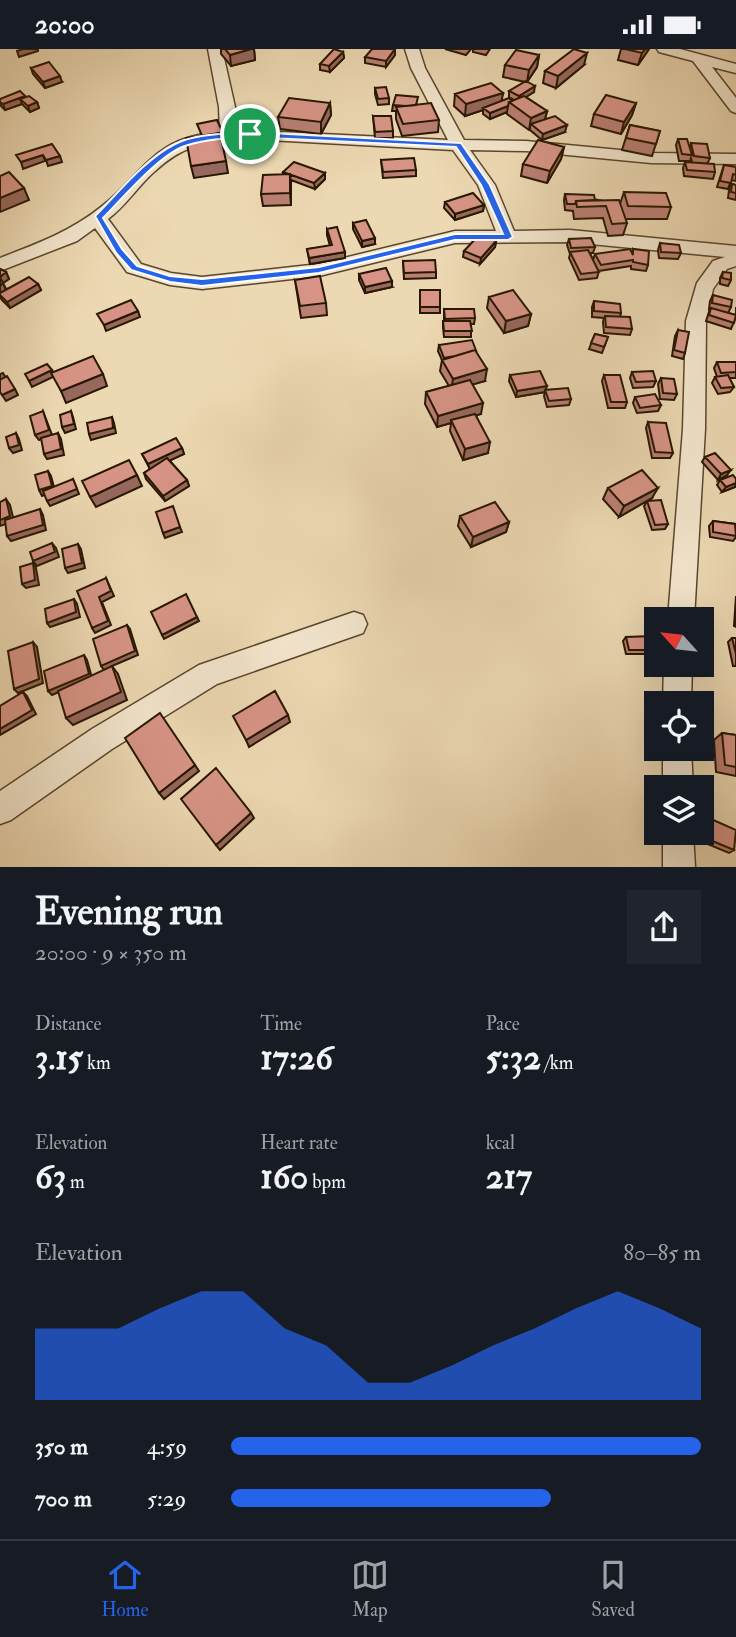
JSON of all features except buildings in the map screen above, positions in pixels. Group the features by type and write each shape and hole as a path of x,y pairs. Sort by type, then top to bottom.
{"street":[{"path":"215,49 227,107 228,136"},
{"path":"412,49 418,68 458,145 486,185 508,237"},
{"path":"664,49 702,57 736,69"},
{"path":"702,57 736,107"},
{"path":"0,265 71,237 98,218 148,168 179,145 228,136 250,134 526,146 651,158 736,159"},
{"path":"98,218 119,251 134,268 170,279 202,283 319,270 455,237 570,236 736,252"},
{"path":"682,607 694,429 696,321 704,288 720,265 736,260"},
{"path":"0,809 209,674 354,624"},
{"path":"678,845 679,867"}],"route":[{"path":"250,134 458,145 486,185 508,237 455,237 319,270 202,283 170,279 134,268 119,251 98,218 148,168 179,145 211,137 250,134"}]}
